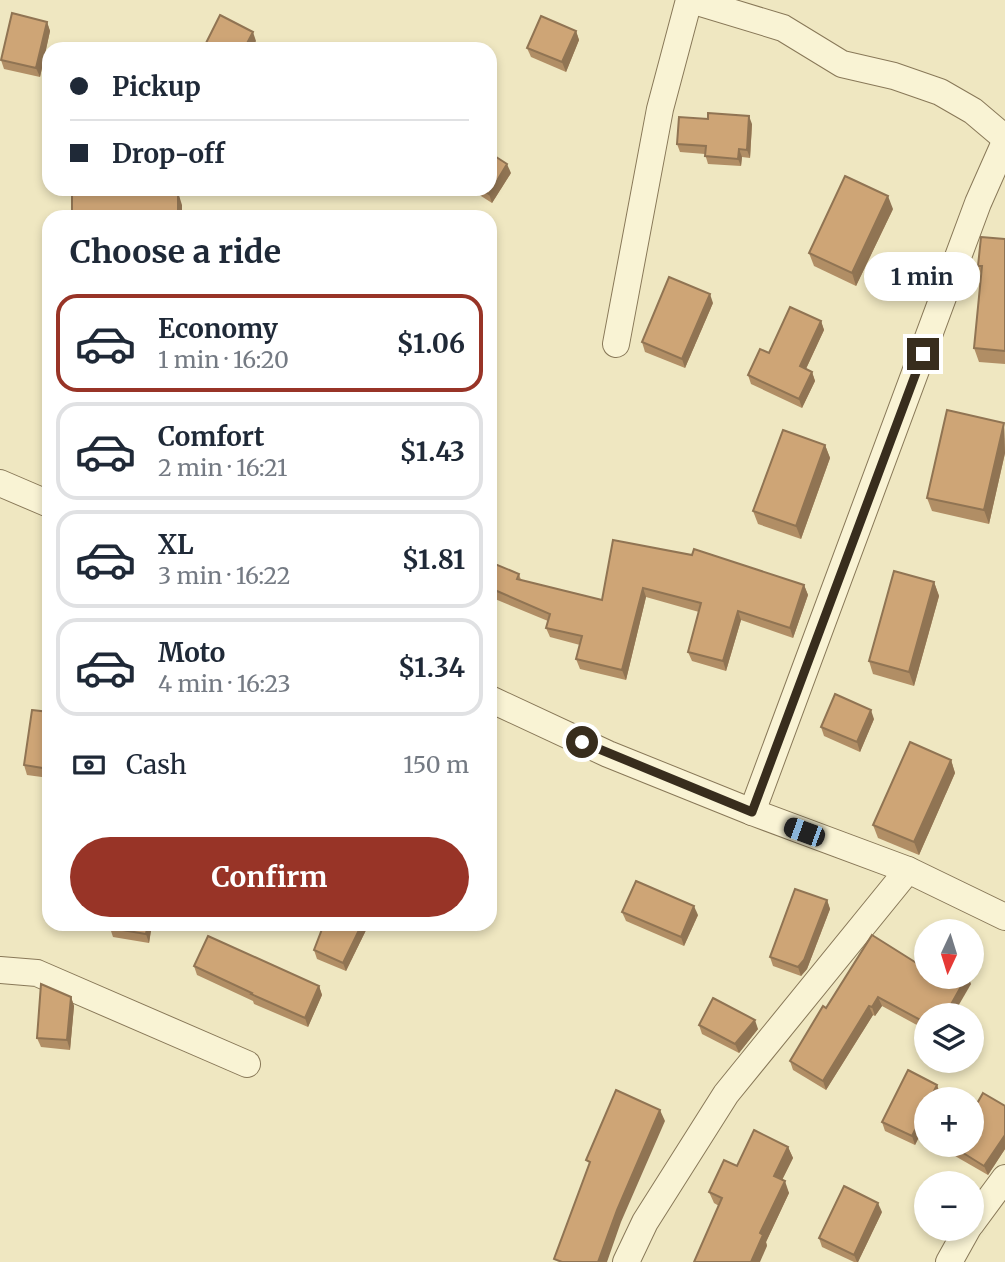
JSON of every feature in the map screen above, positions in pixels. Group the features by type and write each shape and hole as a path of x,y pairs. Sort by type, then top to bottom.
{"street":[{"path":"616,344 660,110 690,0 783,28 842,64 894,76 940,92 973,111 1005,140 978,203 752,812"},
{"path":"0,483 42,501"},
{"path":"497,702 608,754 752,812 908,870 1005,917"},
{"path":"626,1262 645,1222 726,1094 908,870"},
{"path":"0,970 37,973 247,1064"},
{"path":"984,1207 1005,1178"},
{"path":"949,1262 961,1241"}],"building":[{"path":"12,13 47,22 36,68 1,60"},
{"path":"220,15 253,32 248,42 206,42"},
{"path":"541,16 576,31 562,62 527,48"},
{"path":"708,113 749,116 747,150 739,149 738,159 705,156 706,146 677,144 679,117 708,119"},
{"path":"497,158 507,164 497,181"},
{"path":"845,176 888,196 852,273 809,253"},
{"path":"72,196 178,196 178,210 72,210"},
{"path":"981,237 1005,239 1005,351 974,348 982,266 978,266"},
{"path":"669,277 710,294 682,359 642,342"},
{"path":"790,307 821,321 800,366 812,372 799,399 748,375 760,349 769,353"},
{"path":"947,410 1004,423 984,510 927,498"},
{"path":"783,430 825,445 796,526 753,511"},
{"path":"613,540 692,555 694,549 804,585 790,628 738,611 723,661 688,652 701,603 643,588 622,670 576,659 582,636 546,628 550,614 497,591 497,565 519,574 517,579 602,600"},
{"path":"894,571 934,582 909,672 869,661"},
{"path":"835,694 871,710 857,742 821,727"},
{"path":"32,710 42,711 42,768 24,765"},
{"path":"910,742 951,760 914,842 873,825"},
{"path":"636,881 694,906 681,937 622,912"},
{"path":"795,889 827,900 804,960 798,967 770,957"},
{"path":"321,931 359,931 343,963 314,950"},
{"path":"872,935 914,961 914,989 960,989 952,1003 914,1003 914,1016 878,997 872,1007 869,1006 823,1081 790,1061 823,1006 826,1008"},
{"path":"208,936 319,986 305,1018 194,966"},
{"path":"41,984 71,997 67,1040 37,1038"},
{"path":"713,998 755,1020 735,1044 699,1025"},
{"path":"908,1070 937,1085 914,1087 912,1136 882,1122"},
{"path":"616,1090 660,1110 598,1262 562,1262 554,1259 590,1162 586,1160"},
{"path":"984,1094 1005,1106 1005,1135 984,1166 970,1157 984,1157"},
{"path":"754,1130 788,1147 774,1176 785,1181 760,1233 763,1235 751,1262 694,1262 722,1198 709,1192 724,1160 737,1166"},
{"path":"844,1186 878,1203 854,1255 819,1238"}],"route":[{"path":"582,742 752,812 923,354"}]}
